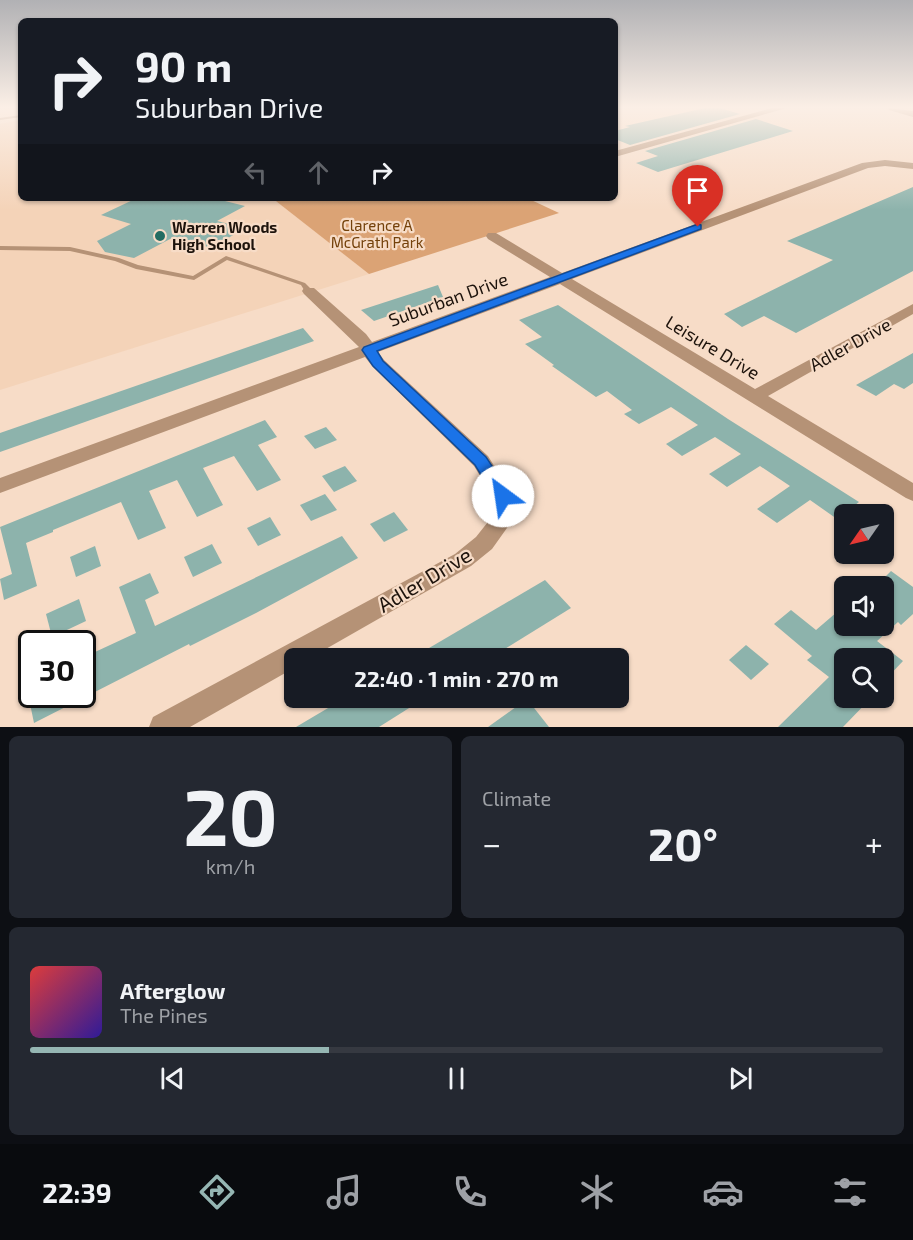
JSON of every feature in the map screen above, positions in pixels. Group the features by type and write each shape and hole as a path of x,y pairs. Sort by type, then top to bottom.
{"street":[{"path":"618,153 660,142"},
{"name":"Suburban Drive","path":"0,486 866,165 885,163 913,166"},
{"name":"Leisure Drive","path":"492,236 913,493"},
{"name":"Adler Drive","path":"163,727 463,560 484,543 506,514 503,496 481,461 378,363 360,337 309,291"},
{"name":"Adler Drive","path":"756,396 913,308"}],"lane":[{"path":"0,248 70,249 117,259 136,267 194,278 226,258 298,282 309,291"}],"shaded area":[{"name":"Warren Woods High School","path":"0,142 18,142 18,201 276,201 369,274 0,390"}],"green space":[{"name":"Clarence A McGrath Park","path":"276,201 533,201 559,213 369,274"}],"building":[{"path":"622,142 641,142 630,145"},
{"path":"676,142 757,142 658,172 636,163 658,156 645,151"},
{"path":"913,187 913,271 796,333 764,316 742,327 724,314 833,260 787,241"},
{"path":"131,201 225,201 245,206 217,221 246,228 210,248 182,238 177,241 172,238 134,258 105,252 97,241 131,224 101,215"},
{"path":"438,285 443,297 374,321 361,310"},
{"path":"558,305 728,419 859,502 834,504 834,517 810,500 777,523 757,509 790,486 760,466 727,487 709,474 741,454 715,437 682,456 666,444 698,425 671,407 639,424 624,414 632,410 607,391 596,397 525,344 542,337 519,320"},
{"path":"303,328 314,341 0,452 0,433"},
{"path":"913,353 913,383 904,389 894,384 876,396 856,385"},
{"path":"265,420 277,437 258,445 281,480 257,491 234,456 203,468 223,505 197,517 177,480 149,491 166,528 138,540 121,502 53,530 53,532 26,543 37,586 4,600 0,579 12,574 0,527"},
{"path":"326,427 337,440 315,449 304,436"},
{"path":"345,466 357,481 334,492 322,476"},
{"path":"325,494 337,510 311,521 300,505"},
{"path":"394,512 408,530 384,542 370,524"},
{"path":"270,517 281,535 258,546 247,528"},
{"path":"342,536 358,558 256,613 96,691 96,652 136,633 119,587 150,573 159,593 145,600 155,626"},
{"path":"212,544 222,563 193,577 184,557"},
{"path":"95,546 101,566 76,577 70,557"},
{"path":"891,571 913,587 913,614 901,625 898,622 894,626 894,576 886,576"},
{"path":"545,580 571,608 506,648 429,648"},
{"path":"79,599 86,621 67,630 50,630 46,614"},
{"path":"791,610 816,630 834,615 834,636 883,636 877,641 886,648 834,648 834,708 861,708 843,727 778,727 829,677 807,660 812,656 774,624"},
{"path":"746,645 769,664 751,680 729,660"},
{"path":"894,654 903,661 894,670"},
{"path":"31,708 63,708 34,723"},
{"path":"328,708 409,708 379,727 296,727"},
{"path":"514,708 534,708 549,727 488,727"}],"place":[{"name":"Warren Woods High School","path":"160,236"}],"route":[{"path":"503,496 494,478 481,461 378,363 369,350 698,227"}]}
